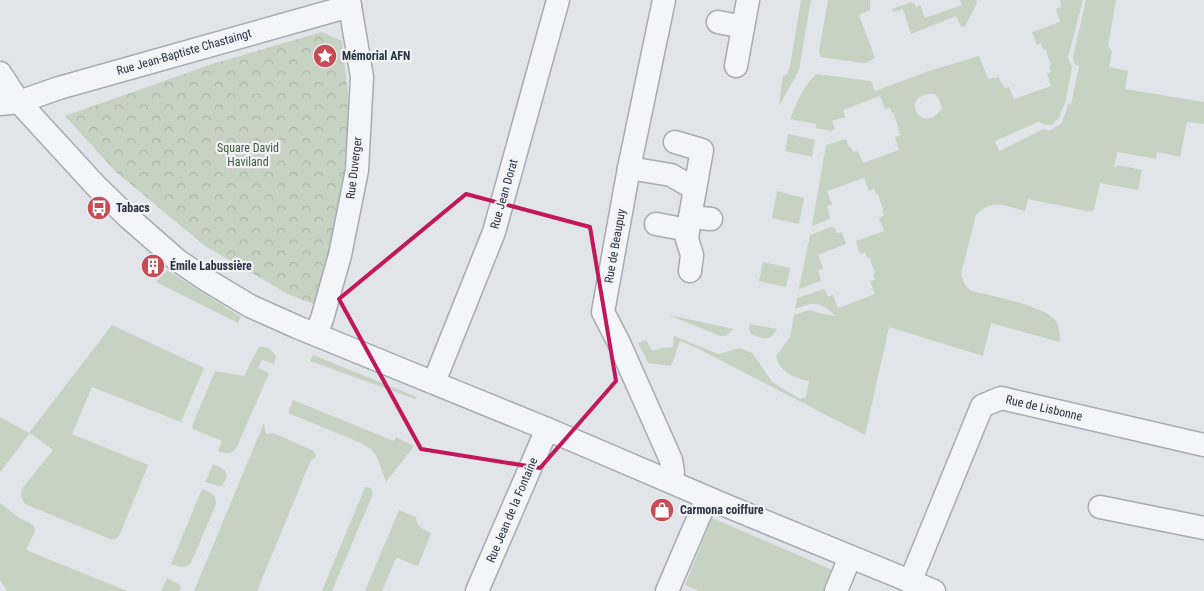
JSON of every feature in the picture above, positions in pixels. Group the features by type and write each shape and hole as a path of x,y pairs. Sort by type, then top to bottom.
{"street":[{"name":"Rue Jean Dorat","path":"434,382 494,232 558,0"},
{"name":"Rue de Beaupuy","path":"664,0 629,168 603,312 619,342 671,460 673,472 670,481"},
{"path":"736,66 748,0"},
{"name":"Rue Jean-Baptiste Chastaingt","path":"9,103 349,3"},
{"name":"Rue Duverger","path":"316,334 340,255 357,170 362,77 349,3"},
{"path":"718,22 743,27"},
{"path":"0,73 9,103 128,218 176,260 250,306 934,591"},
{"path":"0,122 9,103"},
{"path":"675,142 710,151 694,189 696,222 687,239 692,255 690,271"},
{"path":"629,168 671,175 694,189"},
{"path":"656,224 696,222"},
{"name":"Rue de Lisbonne","path":"910,582 982,406 1001,398 1204,445"},
{"name":"Rue Jean de la Fontaine","path":"477,591 547,429"},
{"path":"667,591 707,498"},
{"path":"1100,507 1204,528"},
{"path":"836,591 850,557"}],"highlighted area":[{"path":"466,194 590,227 616,381 540,468 421,449 339,299"}],"green space":[{"path":"801,0 811,0 799,70 779,106 783,76 787,75 790,66"},
{"path":"828,0 870,0 870,10 859,15 875,58 866,63 821,57 819,51"},
{"path":"960,0 976,0 977,3 965,26 961,27 956,16 911,34 903,9 893,12 892,9 912,2 916,7 920,5 925,18 962,5"},
{"path":"1060,0 1083,0 1068,57 1072,68 1065,103 1059,118 1051,125 1038,122 995,141 999,151 1043,129 1049,131 1062,123 1068,104 1071,105 1079,66 1075,64 1073,57 1086,0 1116,0 1108,46 1112,51 1109,67 1128,71 1125,89 1204,102 1204,124 1187,122 1180,157 1157,152 1156,159 1117,152 1114,167 1118,165 1142,170 1138,190 1100,183 1092,212 1028,199 1025,211 993,205 987,206 976,215 961,274 963,281 971,291 1029,306 1049,315 1058,325 1060,342 991,323 983,356 889,327 865,435 680,341 671,366 648,363 638,343 646,340 652,351 673,347 674,336 718,354 740,348 752,353 772,382 800,399 806,397 809,381 793,376 784,370 776,356 790,337 794,315 809,310 836,316 825,307 817,304 795,309 797,298 824,289 828,297 833,295 838,308 875,294 870,281 875,280 873,274 875,273 869,257 867,258 865,252 860,254 856,241 884,231 879,218 884,216 878,194 876,194 874,188 869,191 864,178 827,191 832,204 827,206 830,219 812,226 826,145 846,139 853,152 858,151 863,163 899,150 895,137 900,135 893,112 890,108 885,109 880,96 843,110 845,117 832,121 835,129 831,131 816,128 816,124 790,119 804,89 817,74 871,81 875,91 926,72 979,56 988,79 999,77 1005,88 1009,87 1014,99 1051,86 1047,73 1051,72 1049,66 1051,65 1045,49 1043,49 1041,43 1037,45 1032,32 1060,22 1056,9 1061,7","holes":["935,94 939,99 942,109 935,116 921,117 915,108 916,102 920,97"]},
{"name":"Square David Haviland","path":"322,32 342,41 348,95 347,142 339,216 316,305 288,294 205,246 116,172 65,116 212,64"},
{"path":"788,134 815,140 812,157 785,151"},
{"path":"777,191 804,198 799,224 772,218"},
{"path":"833,226 837,233 842,232 846,244 818,255 823,268 818,270 821,281 799,289 810,235"},
{"path":"763,262 790,268 786,287 759,281"},
{"path":"167,270 241,317 238,323 156,282"},
{"path":"669,315 734,329 726,336 720,336"},
{"path":"750,324 777,329 769,338 762,338 751,334 749,330"},
{"path":"112,325 204,368 181,422 92,387 72,434 148,465 120,534 116,538 110,539 25,504 21,493 22,489 53,450 30,433 0,472 0,417 29,433"},
{"path":"259,347 267,348 273,352 276,357 274,364 262,360 258,368 269,373 237,447 229,453 218,451 222,441 193,429 192,426 215,371 244,376"},
{"path":"313,355 417,397 415,399 310,361"},
{"path":"293,400 394,441 396,437 414,446 386,482 377,457 372,450 361,443 288,413"},
{"path":"264,423 266,434 273,433 314,451 316,457 311,460 257,591 194,591"},
{"path":"213,464 224,470 227,474 222,486 205,482"},
{"path":"365,487 371,488 373,494 332,591 322,591"},
{"path":"202,489 214,496 216,504 191,563 181,567 171,564"},
{"path":"0,503 19,518 34,526 35,531 26,550 127,591 7,591 0,580"},
{"path":"399,510 416,517 419,525 431,533 418,566 397,558 382,591 365,591"},
{"path":"712,518 835,571 826,591 698,591 685,585"},
{"path":"167,578 179,584 181,588 179,591 161,591"}],"place":[{"name":"Mémorial AFN","path":"325,56"},
{"name":"Tabacs","path":"99,208"},
{"name":"Émile Labussière","path":"153,266"},
{"name":"Carmona coiffure","path":"662,510"}]}
